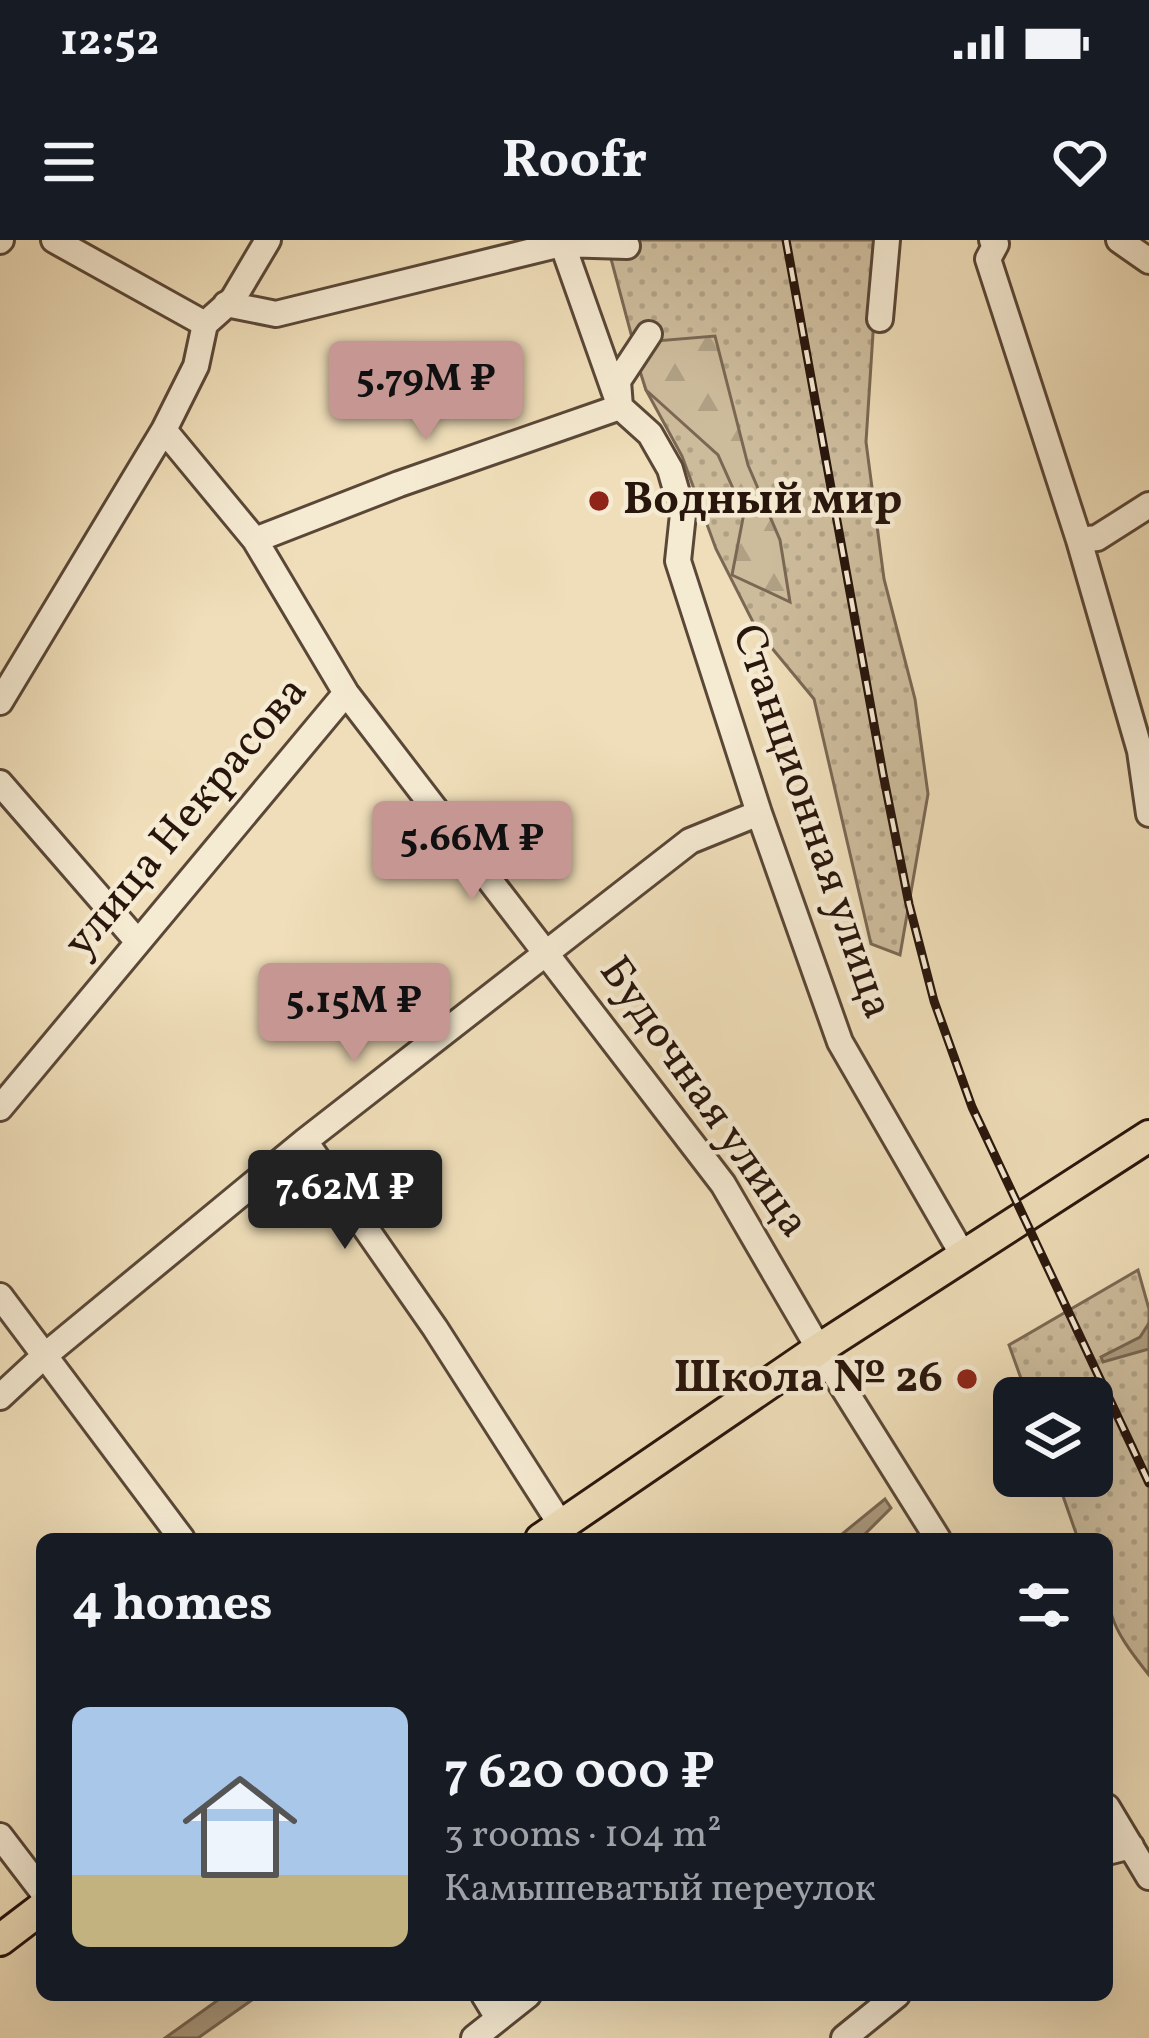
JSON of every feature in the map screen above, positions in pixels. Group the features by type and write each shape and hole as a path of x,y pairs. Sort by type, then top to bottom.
{"main road":[{"path":"551,1532 819,1349 1149,1136"},
{"path":"0,1940 36,1913"}],"street":[{"path":"54,240 205,324"},
{"path":"0,702 164,430 196,366 205,324 226,304 268,240"},
{"path":"880,319 887,240"},
{"path":"992,240 996,244 988,259 1144,747 1149,814"},
{"path":"1119,240 1149,261"},
{"path":"226,304 276,314 561,242 627,246"},
{"name":"Станционная улица","path":"561,242 620,407 650,434 670,469 683,514 678,561 759,813 840,1042 964,1257"},
{"path":"255,540 398,484 620,407 618,381 649,334"},
{"name":"Будочная улица","path":"164,430 255,540 346,693 723,1184 934,1533"},
{"path":"1079,540 1097,538 1149,505"},
{"name":"улица Некрасова","path":"0,1108 346,693"},
{"path":"0,783 138,942"},
{"path":"0,1397 305,1141 690,841 759,813"},
{"path":"305,1141 435,1328 551,1532"},
{"path":"0,1296 177,1533"},
{"path":"0,1836 36,1883"},
{"path":"1119,1849 1149,1877"},
{"path":"488,2001 499,2018"},
{"path":"474,2038 520,2001"},
{"path":"844,2038 890,2001"}],"green space":[{"path":"606,240 879,240 866,442 884,579 915,699 928,794 900,955 871,944 814,699 757,630 716,549 682,456 646,390"},
{"path":"715,336 748,465 780,540 790,602 732,575 744,513 718,455 646,390 631,343"},
{"path":"1138,1270 1149,1309 1149,1675 1113,1618 1113,1533 1076,1533 1063,1497 1113,1497 1113,1377 1020,1377 1009,1345"}],"shaded area":[{"path":"1149,1323 1149,1349 1103,1362 1101,1357 1140,1337"},
{"path":"885,1499 891,1508 866,1533 843,1533"},
{"path":"217,2001 250,2001 198,2038 165,2038"}],"railway":[{"path":"786,240 883,774 934,1001 972,1107 1149,1483"}],"place":[{"name":"Водный мир","path":"599,501"},
{"name":"Школа № 26","path":"967,1379"}]}
